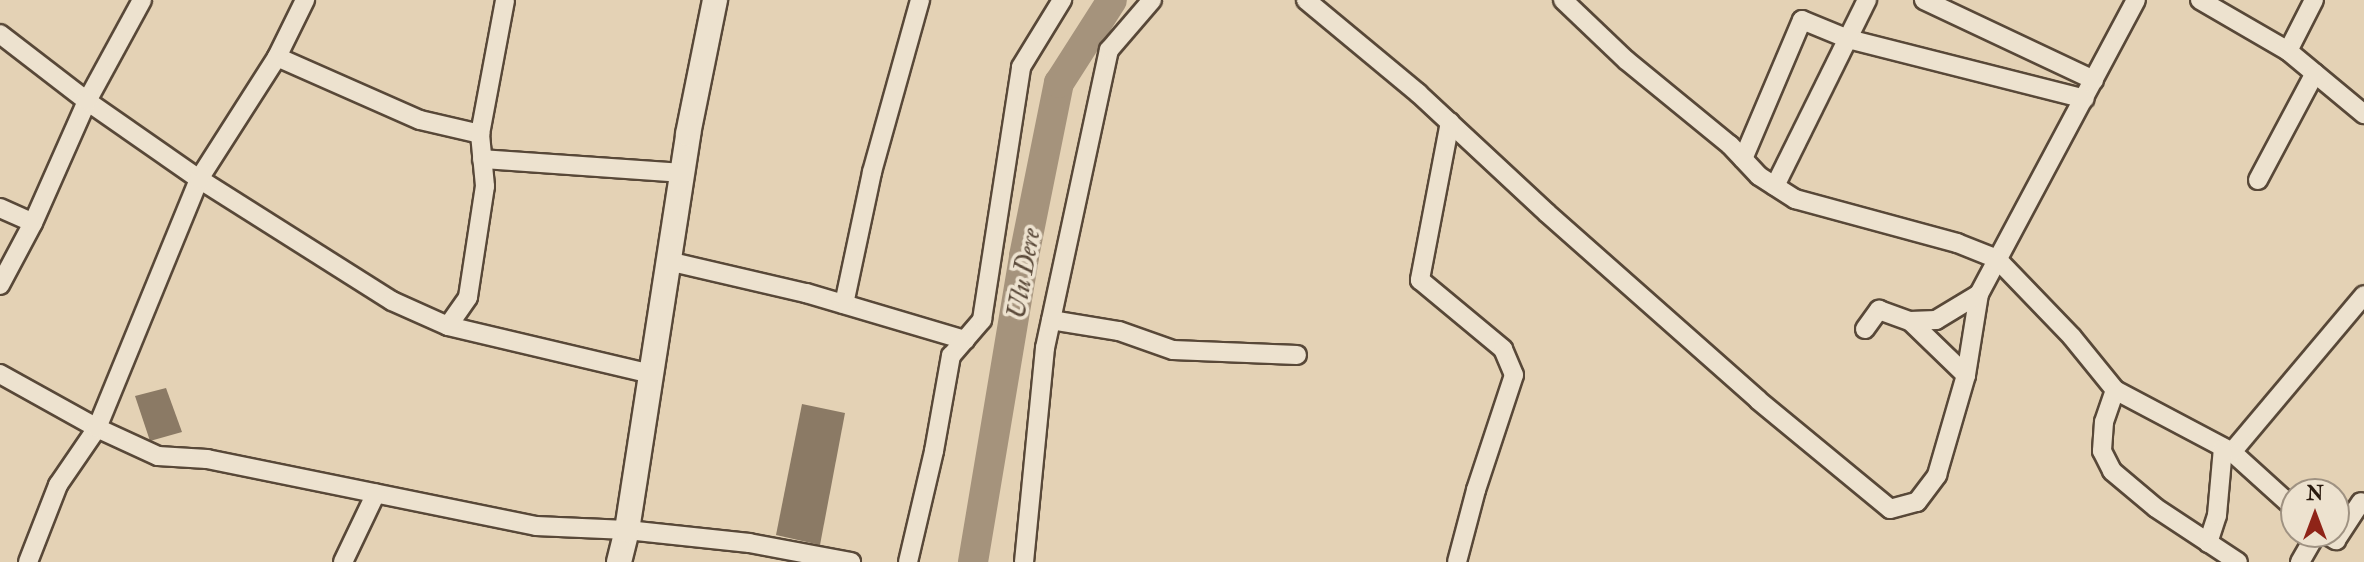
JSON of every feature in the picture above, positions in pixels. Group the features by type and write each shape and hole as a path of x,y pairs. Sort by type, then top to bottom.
{"main road":[{"path":"619,562 627,530 682,173 715,0"}],"street":[{"path":"0,285 33,223 87,102 142,0"},
{"path":"28,562 58,485 97,428 199,178 277,57 305,0"},
{"path":"448,326 468,297 485,186 480,134 505,0"},
{"path":"844,304 872,173 920,0"},
{"path":"908,562 934,451 951,356 982,320 1021,67 1062,0"},
{"path":"1024,562 1045,348 1109,50 1152,0"},
{"path":"1306,0 1450,122 1758,400 1890,509 1917,502 1937,475 1966,375 1979,294 2136,0"},
{"path":"1563,0 1626,60 1743,159 1759,176 1795,199 1957,243 1997,259 2072,337 2115,390 2227,450 2280,496"},
{"path":"1775,186 1867,0"},
{"path":"1924,0 2094,80"},
{"path":"2200,0 2288,51 2364,114"},
{"path":"2288,51 2314,0"},
{"path":"1743,159 1801,20 1848,39 2085,99"},
{"path":"0,34 87,102 199,178 392,301 448,326 651,374"},
{"path":"277,57 420,120 480,134"},
{"path":"2258,180 2315,73"},
{"path":"1450,122 1420,280 1503,349 1514,375 1476,490 1457,562"},
{"path":"482,159 682,173"},
{"path":"0,208 33,223"},
{"path":"668,261 844,304 965,340"},
{"path":"1865,329 1879,310 1910,321 1936,320 1979,294"},
{"path":"2208,542 2217,515 2227,450 2364,295"},
{"path":"1051,320 1119,331 1173,350 1297,355"},
{"path":"1910,321 1966,375"},
{"path":"0,374 97,428 158,456 207,459 536,526 627,530 749,543 851,562"},
{"path":"2115,390 2104,422 2102,451 2112,471 2156,508 2238,562"},
{"path":"343,562 376,493"},
{"path":"2350,519 2361,502"}],"building":[{"path":"166,388 182,432 150,441 135,396"},
{"path":"802,404 845,413 820,545 776,535"}],"waterway":[{"name":"Ulu Dere","path":"973,562 1024,256 1059,83 1112,0"}]}
